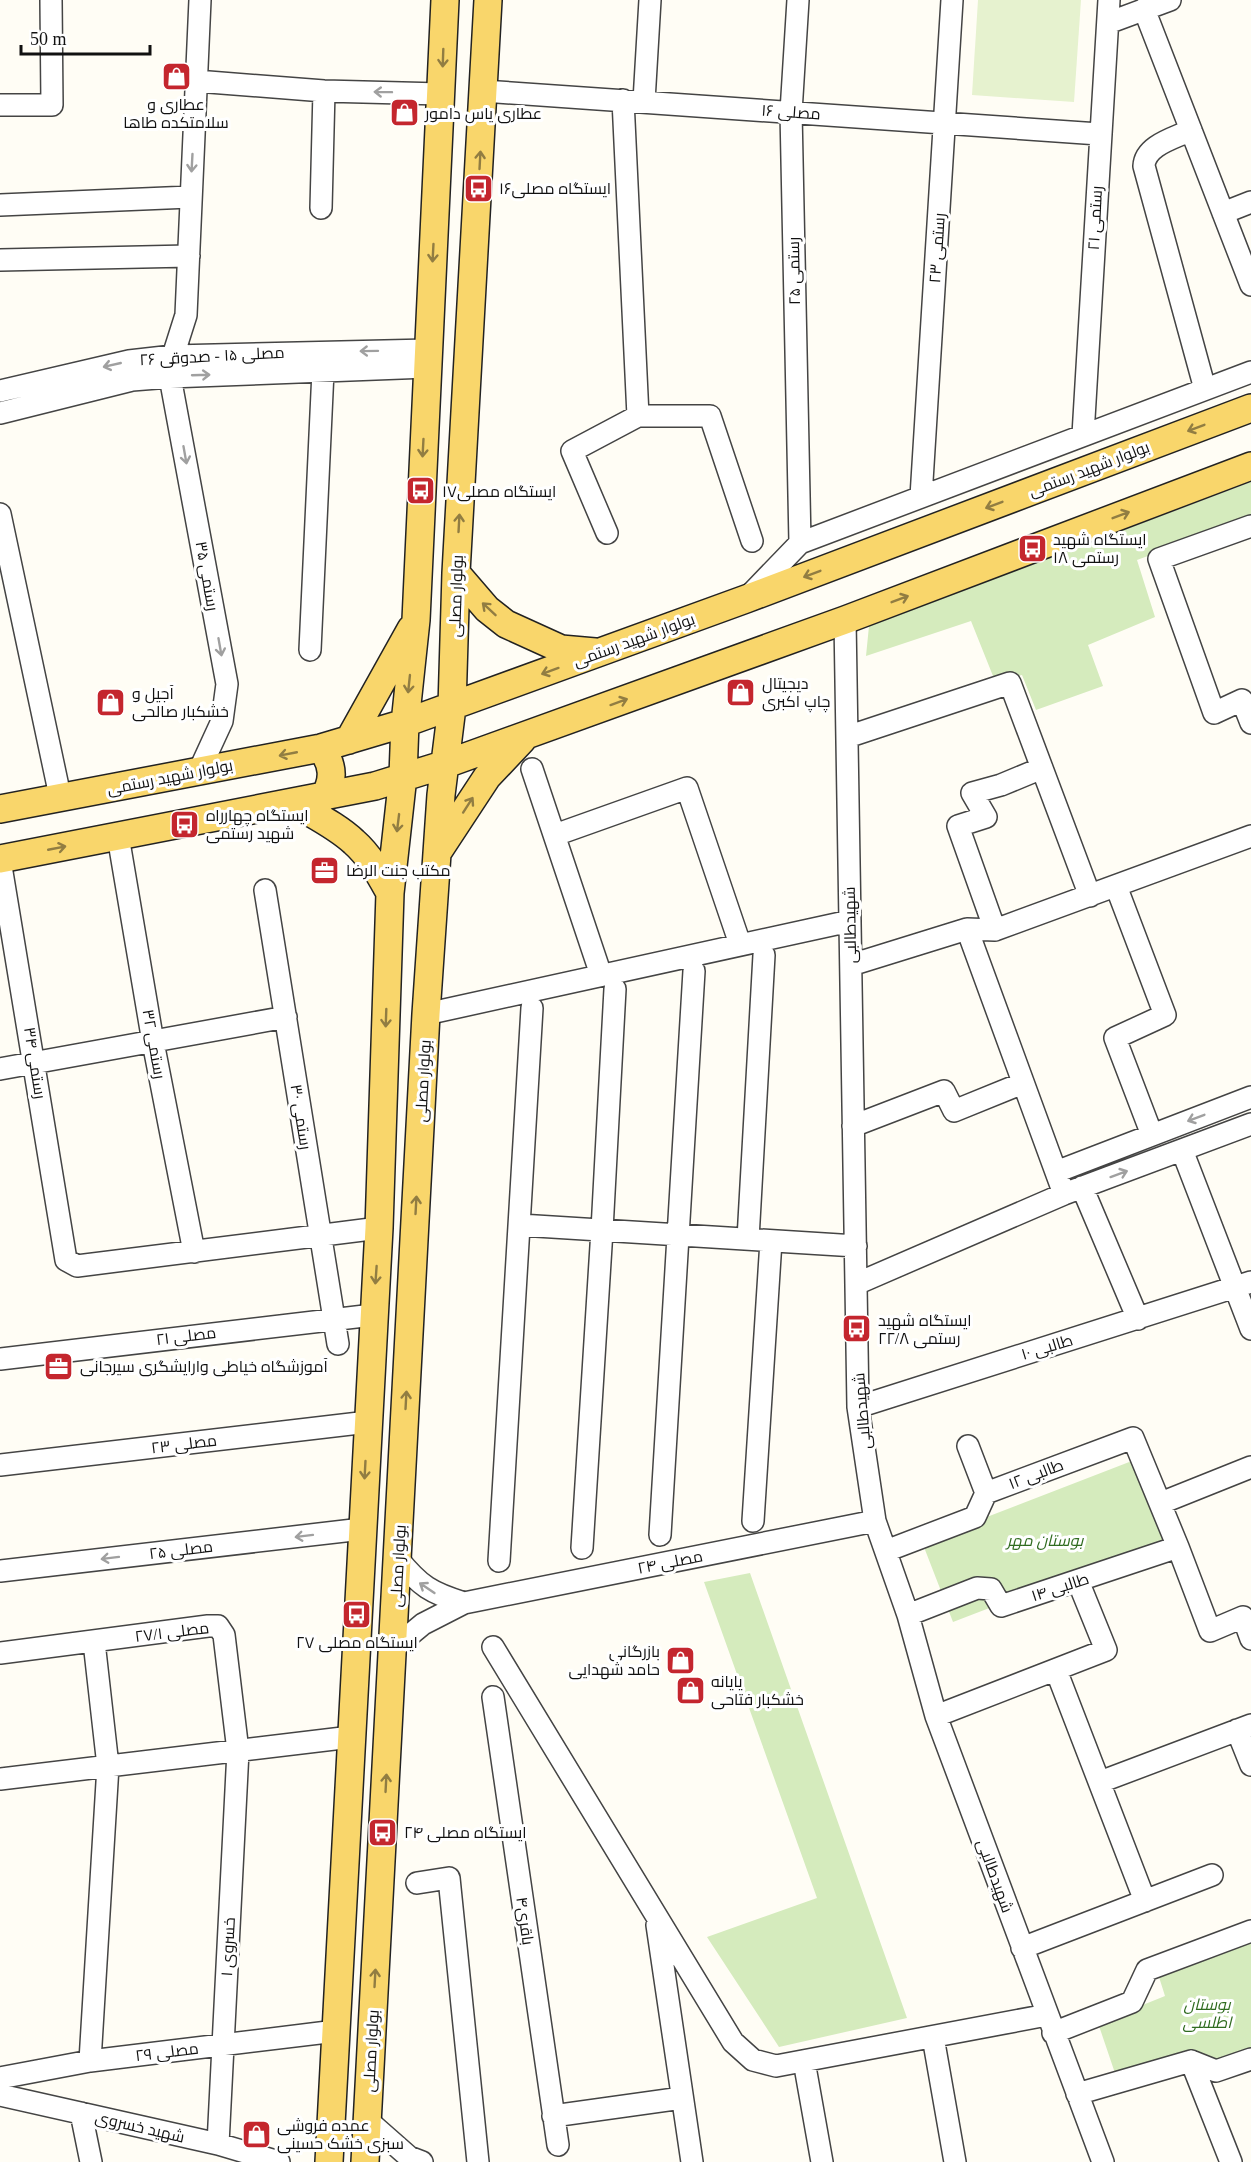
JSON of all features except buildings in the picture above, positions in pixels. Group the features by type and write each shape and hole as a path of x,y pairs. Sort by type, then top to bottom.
{"main road":[{"path":"329,2162 379,1228 390,893 403,776 405,723 416,620 445,0"},
{"name":"بولوار مصلی","path":"365,2162 426,1014 441,795 452,707 456,573 488,0"},
{"path":"427,358 469,346"},
{"name":"بولوار شهید رستمی","path":"0,809 321,748 405,723 746,598 1251,408"},
{"path":"0,859 324,797 375,786 446,764 845,620 1251,466"},
{"path":"456,573 487,609 506,624 561,649 599,652"},
{"path":"349,740 416,620"},
{"path":"437,855 487,777 525,737"},
{"path":"321,748 331,766 329,788 324,797"},
{"path":"294,803 355,842 375,866 390,893"}],"street":[{"path":"0,105 52,105 51,0"},
{"path":"172,366 186,315 200,0"},
{"path":"638,416 634,100 650,0"},
{"name":"رستمی ۲۵","path":"798,0 791,112 800,543"},
{"name":"رستمی ۲۳","path":"921,497 952,0"},
{"name":"رستمی ۲۱","path":"1083,435 1109,0"},
{"path":"1107,23 1170,0"},
{"path":"1144,9 1251,285"},
{"path":"196,81 324,91 441,94"},
{"path":"321,207 324,91"},
{"name":"مصلی ۱۶","path":"483,91 1100,134"},
{"path":"1191,130 1151,149 1145,157 1144,166 1205,389"},
{"path":"0,205 190,197"},
{"path":"1223,213 1251,202"},
{"path":"0,260 189,256"},
{"name":"مصلی ۱۵ - صدوقی ۲۶","path":"0,413 132,380 172,366 427,358"},
{"name":"مصلی ۱۵ - صدوقی ۲۶","path":"0,391 129,361 172,366 323,371 427,358"},
{"name":"رستمی ۳۵","path":"172,366 227,684 222,721 199,771"},
{"path":"310,650 323,371"},
{"path":"746,598 800,543 1251,372"},
{"path":"607,533 572,451 638,416 710,416 752,541"},
{"path":"0,514 60,796"},
{"path":"1251,526 1159,559 1214,713 1242,700 1251,723"},
{"name":"شهیدطالبی","path":"845,620 858,1407 875,1521 908,1615 936,1716 1102,2162"},
{"path":"847,737 1010,683 1090,896"},
{"path":"996,930 958,826 986,817 972,793 1002,785 1042,768"},
{"path":"532,770 608,982 603,1230 582,1548"},
{"path":"555,835 687,788 740,944"},
{"name":"رستمی ۳۲","path":"118,836 153,1041 194,1252"},
{"path":"851,966 968,929 996,930 1251,836"},
{"name":"رستمی ۳۴","path":"0,859 66,1260 77,1266 194,1252"},
{"path":"1116,886 1165,1015 1115,1038 1152,1135"},
{"name":"رستمی ۳۰","path":"266,890 338,1344"},
{"path":"426,1014 608,982 740,944 850,921"},
{"path":"968,929 1056,1172 1073,1191 1138,1319"},
{"path":"748,1239 764,955"},
{"path":"660,1535 680,1235 694,971"},
{"path":"499,1561 532,1008"},
{"path":"0,1069 286,1017"},
{"path":"854,1126 944,1091 954,1111 1023,1083"},
{"path":"1056,1172 1251,1097"},
{"path":"856,1284 1073,1191 1251,1124"},
{"path":"1182,1150 1243,1285 1251,1329"},
{"path":"520,1225 855,1246"},
{"path":"194,1252 379,1228"},
{"path":"753,1521 771,1240"},
{"name":"طالبی ۱۰","path":"858,1407 1243,1285"},
{"name":"مصلی ۲۱","path":"0,1359 373,1315"},
{"name":"مصلی ۲۳","path":"0,1465 368,1422"},
{"name":"طالبی ۱۲","path":"986,1494 1133,1438 1161,1503"},
{"path":"886,1551 975,1517 986,1494 968,1446"},
{"path":"1251,1467 1161,1503 1210,1631 1243,1617 1251,1639"},
{"name":"مصلی ۲۴","path":"464,1603 875,1521"},
{"name":"مصلی ۲۵","path":"0,1571 362,1529"},
{"name":"طالبی ۱۴","path":"908,1615 976,1588 991,1589 1001,1606 1178,1546"},
{"path":"398,1559 415,1580 437,1595 464,1603"},
{"path":"936,1716 1106,1650 1078,1581"},
{"path":"393,1648 423,1624 464,1603"},
{"name":"مصلی ۲۷/۱","path":"0,1653 218,1626 224,1635 238,1751"},
{"path":"90,2061 108,1766 94,1642"},
{"path":"494,1647 733,2042 753,2060 776,2066 933,2037 1050,2024 1132,2002 1147,1970 1251,1931"},
{"path":"1056,1670 1145,1901"},
{"name":"باقری۴","path":"493,1697 558,2145"},
{"path":"1100,1782 1244,1727 1251,1765"},
{"path":"0,1779 351,1737"},
{"name":"خسروی ۱","path":"230,2152 223,2045 238,1751"},
{"path":"1022,1948 1212,1875"},
{"path":"417,1883 449,1878 478,2162"},
{"path":"656,1916 692,2162"},
{"name":"مصلی ۲۹","path":"0,2078 90,2061 336,2031"},
{"path":"933,2037 955,2162"},
{"path":"1077,2094 1191,2061 1216,2071 1251,2059"},
{"path":"804,2061 822,2162"},
{"path":"1191,2061 1231,2162"},
{"name":"شهید خسروی","path":"0,2095 279,2162"},
{"path":"553,2116 682,2098"},
{"path":"81,2113 92,2162"},
{"path":"368,2120 409,2157 422,2162"}],"green space":[{"path":"978,0 1081,0 1074,102 972,95"},
{"path":"1251,482 1251,518 1137,560 1155,617 1088,645 1103,686 1036,710 1022,675 995,681 971,621 866,656 869,626"},
{"name":"بوستان مهر","path":"1137,1459 1169,1539 953,1622 922,1542"},
{"path":"750,1573 907,2018 779,2047 707,1937 817,1898 704,1582"},
{"name":"بوستان اطلسی","path":"1251,1941 1251,2054 1117,2079 1098,2023 1165,1996 1159,1977"}],"place":[{"name":"عطاری و سلامتکده طاها","path":"176,76"},
{"name":"عطاری یاس دامور","path":"404,113"},
{"name":"ایستگاه مصلی۱۶","path":"478,188"},
{"name":"ایستگاه مصلی۱۷","path":"421,491"},
{"name":"ایستگاه شهید رستمی ۱۸","path":"1032,548"},
{"name":"دیجیتال چاپ اکبری","path":"741,692"},
{"name":"آجیل و خشکبار صالحی","path":"111,702"},
{"name":"ایستگاه چهارراه شهید رستمی","path":"185,824"},
{"name":"مكتب جنت الرضا","path":"325,870"},
{"name":"ایستگاه شهید رستمی ۲۲/۸","path":"857,1329"},
{"name":"آموزشگاه خیاطی وارایشگری سیرجانی","path":"59,1366"},
{"name":"ایستگاه مصلی ۲۷","path":"357,1614"},
{"name":"بازرگانی حامد شهدایی","path":"681,1660"},
{"name":"پایانه خشکبار فتاحی","path":"690,1690"},
{"name":"ایستگاه مصلی ۲۴","path":"383,1832"},
{"name":"عمده فروشی سبزی خشک حسینی","path":"256,2134"}]}
